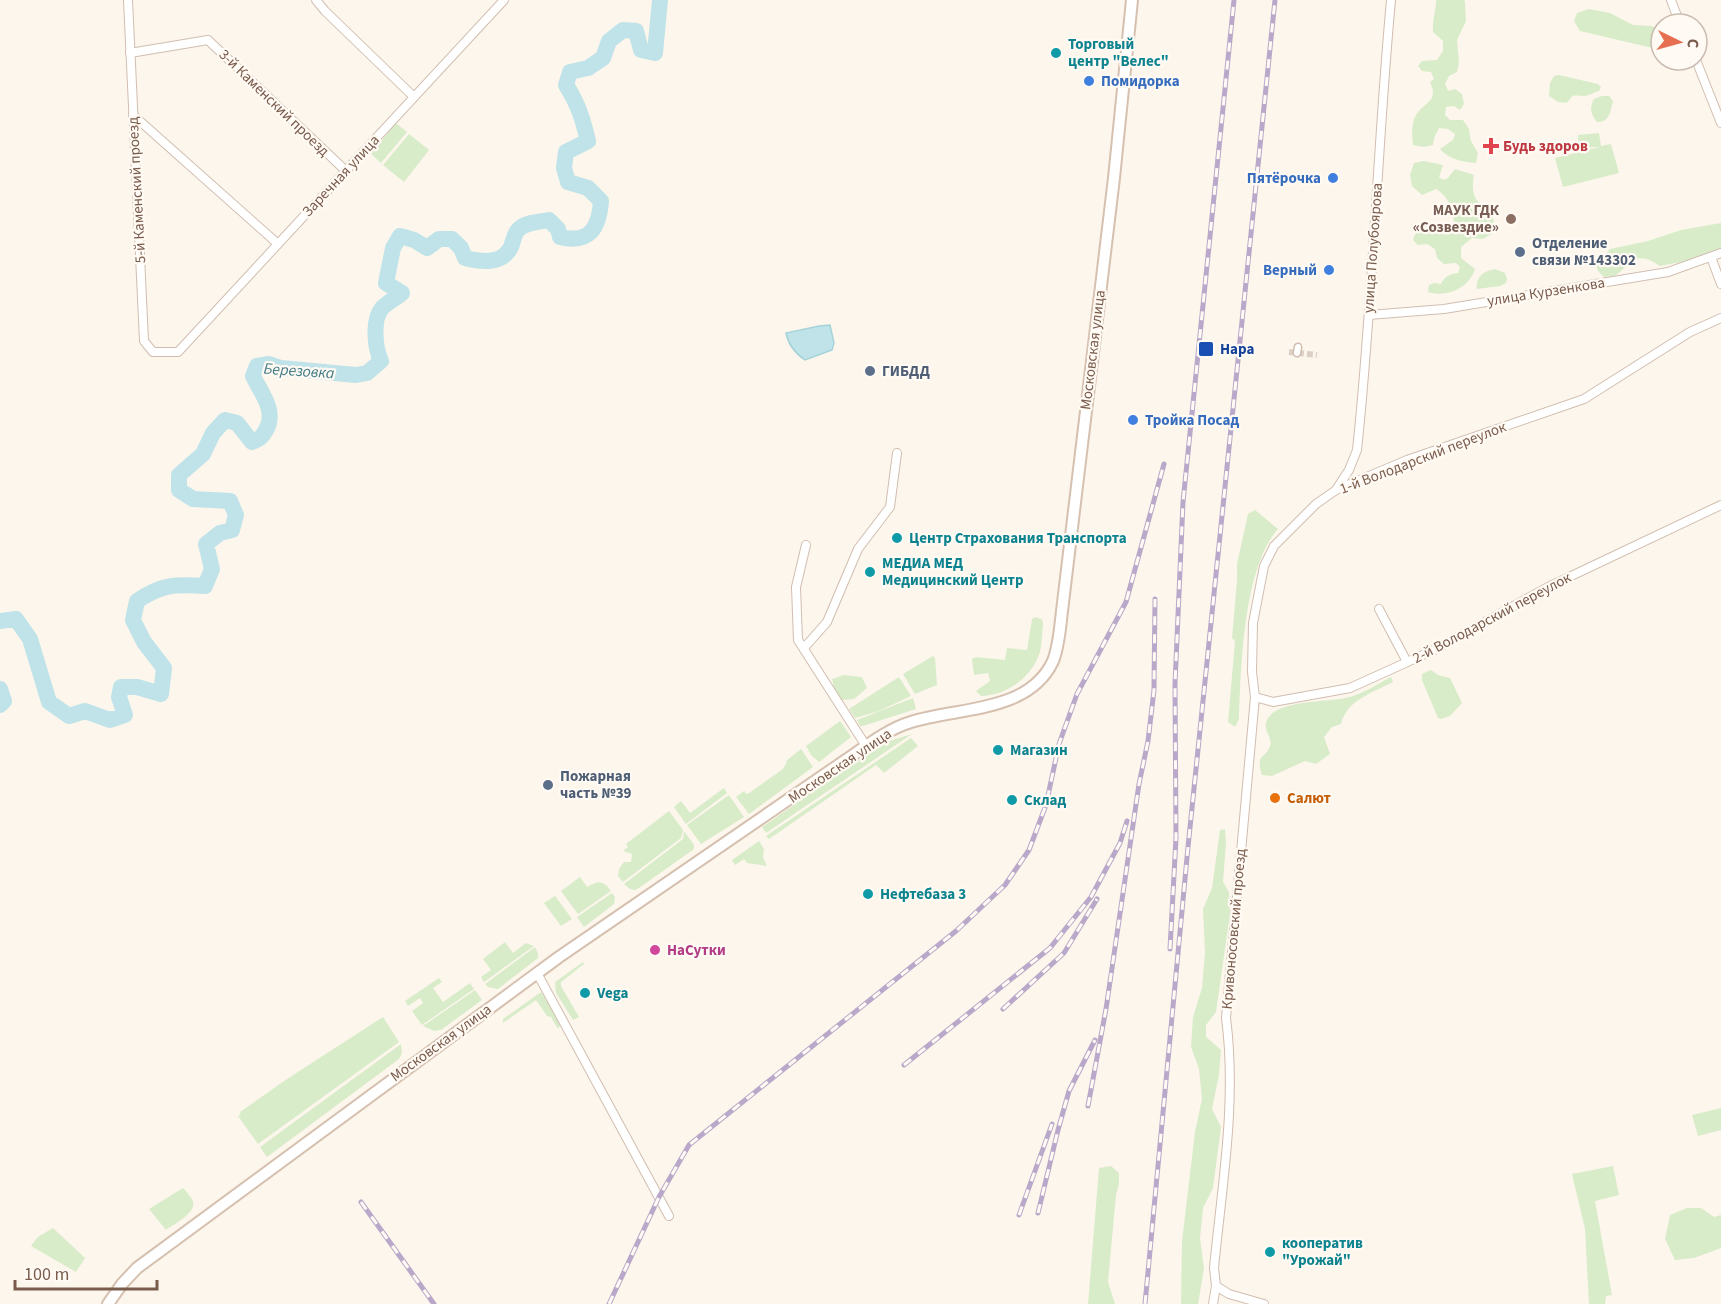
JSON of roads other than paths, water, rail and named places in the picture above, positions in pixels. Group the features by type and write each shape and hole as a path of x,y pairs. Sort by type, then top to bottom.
{"main road":[{"name":"Московская улица","path":"108,1304 129,1275 147,1260 537,973 866,746 889,731 910,722 1019,696 1040,680 1055,655 1062,611 1114,178 1132,0"}],"street":[{"name":"5-й Каменский проезд","path":"128,0 144,341 153,352 178,352"},
{"path":"316,0 414,97"},
{"name":"Заречная улица","path":"178,352 504,0"},
{"name":"улица Полубоярова","path":"1336,490 1349,471 1357,450 1391,0"},
{"name":"3-й Каменский проезд","path":"130,53 208,40 346,171"},
{"path":"1701,72 1721,123"},
{"path":"134,115 278,244"},
{"name":"улица Курзенкова","path":"1369,315 1444,309 1668,272 1721,253"},
{"path":"1711,257 1721,284"},
{"name":"1-й Володарский переулок","path":"1255,697 1252,672 1253,623 1264,566 1274,546 1316,504 1336,490 1407,460 1584,399 1690,332 1721,318"},
{"path":"804,648 827,622 858,549 890,507 897,453"},
{"name":"2-й Володарский переулок","path":"1255,697 1273,702 1350,687 1436,649 1548,587 1721,505"},
{"path":"806,545 796,587 798,640 866,746"},
{"path":"1380,609 1407,662"},
{"name":"Кривоносовский проезд","path":"1213,1304 1216,1286 1214,1268 1231,1091 1230,1050 1226,1018 1255,697"},
{"path":"537,973 669,1216"},
{"path":"1216,1286 1229,1294 1264,1304"}],"water":[{"path":"830,325 834,343 832,350 805,360 788,341 786,333"}],"waterway":[{"name":"Березовка","path":"0,621 16,619 30,639 49,702 69,716 85,711 110,720 125,715 119,697 121,687 137,687 161,694 164,668 144,642 133,620 137,601 154,591 169,586 205,586 212,569 206,544 220,533 232,530 236,515 230,501 193,499 179,490 179,475 203,454 213,433 225,420 237,423 252,442 259,439 266,430 270,416 267,402 253,376 257,366 269,364 281,368 356,375 367,373 381,361 376,342 379,313 382,308 402,293 386,283 393,248 400,236 414,240 427,248 439,239 452,239 461,248 465,258 491,261 507,253 517,232 528,224 549,220 558,229 560,237 570,239 586,236 591,232 598,219 601,201 588,188 568,182 564,168 566,152 588,141 580,112 566,85 570,72 588,68 603,58 609,41 623,30 636,31 641,50 655,53 660,0"},
{"name":"Березовка","path":"0,689 4,701 0,705"}],"tunnel":[{"path":"1289,352 1317,355"}],"railway":[{"path":"1170,949 1176,838 1175,684 1183,502 1234,0"},
{"path":"1145,1304 1188,847 1275,0"},
{"path":"609,1304 659,1197 689,1145 956,931 1005,885 1029,850 1046,805 1059,744 1077,694 1126,602 1164,464"},
{"path":"1088,1106 1106,1009 1139,784 1148,741 1154,690 1155,599"},
{"path":"904,1065 1050,948 1091,897 1120,843 1127,821"},
{"path":"1003,1009 1064,953 1097,899"},
{"path":"1038,1213 1069,1091 1095,1040"},
{"path":"1019,1215 1052,1124"},
{"path":"361,1202 434,1304"}],"place":[{"name":"Торговый центр \"Велес\"","path":"1056,53"},
{"name":"Помидорка","path":"1089,81"},
{"name":"Будь здоров","path":"1491,146"},
{"name":"Пятёрочка","path":"1333,178"},
{"name":"МАУК ГДК «Созвездие»","path":"1511,219"},
{"name":"Отделение связи №143302","path":"1520,252"},
{"name":"Верный","path":"1329,270"},
{"name":"Нара","path":"1206,349"},
{"name":"ГИБДД","path":"870,371"},
{"name":"Тройка Посад","path":"1133,420"},
{"name":"Центр Страхования Транспорта","path":"897,538"},
{"name":"МЕДИА МЕД Медицинский Центр","path":"870,572"},
{"name":"Магазин","path":"998,750"},
{"name":"Пожарная часть №39","path":"548,785"},
{"name":"Салют","path":"1275,798"},
{"name":"Склад","path":"1012,800"},
{"name":"Нефтебаза 3","path":"868,894"},
{"name":"НаСутки","path":"655,950"},
{"name":"Vega","path":"585,993"},
{"name":"кооператив \"Урожай\"","path":"1270,1252"}]}
